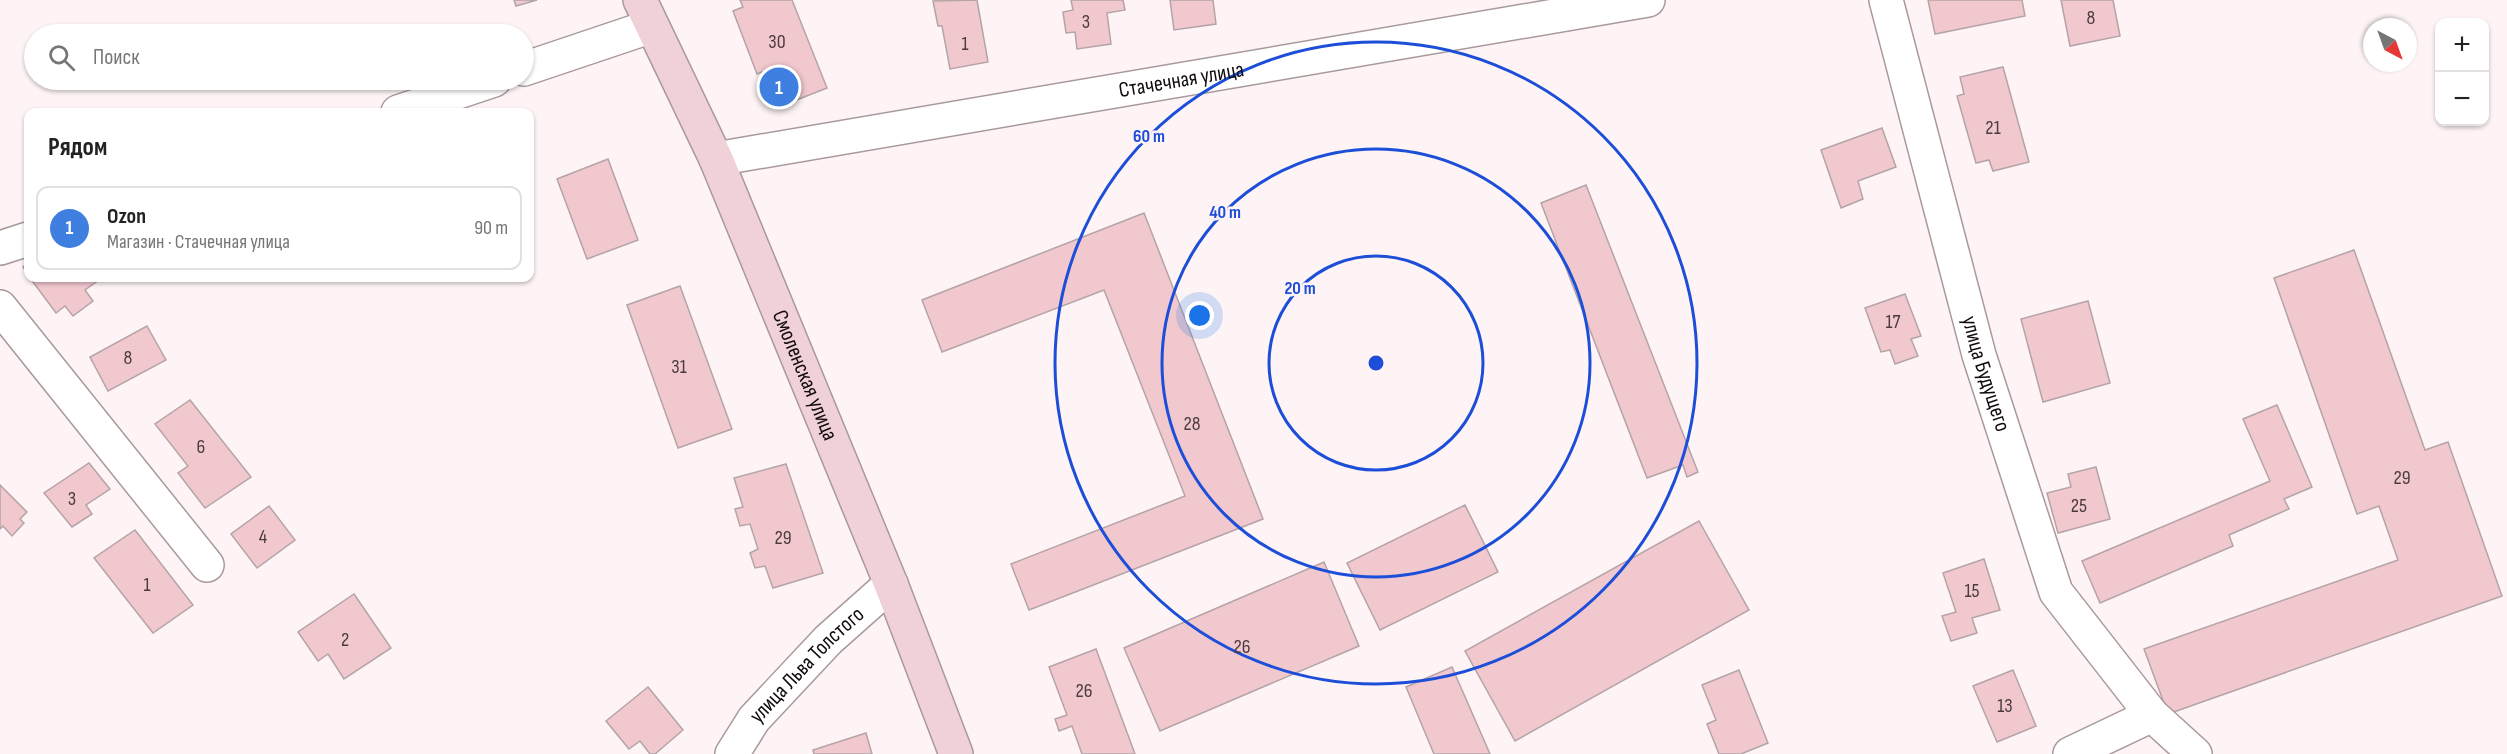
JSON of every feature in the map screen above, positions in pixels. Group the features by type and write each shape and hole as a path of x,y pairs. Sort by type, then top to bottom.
{"main road":[{"name":"Смоленская улица","path":"646,13 716,159 891,584 956,754"}],"street":[{"name":"Стачечная улица","path":"716,159 1648,0"},
{"name":"улица Будущего","path":"1886,0 1979,355 2056,592 2152,715 2195,754"},
{"path":"534,64 646,13"},
{"path":"410,108 464,90"},
{"path":"0,248 24,240"},
{"path":"0,307 207,565"},
{"name":"улица Льва Толстого","path":"732,754 761,711 828,640 891,584"},
{"path":"2070,754 2152,715"}],"building":[{"path":"514,0 537,0 516,6"},
{"path":"740,0 792,0 827,88 776,108 762,72 757,74 733,11 743,7"},
{"path":"977,0 988,62 950,69 942,26 938,26 933,1"},
{"path":"1071,0 1123,0 1125,10 1107,13 1111,44 1077,49 1075,32 1066,33 1063,12 1073,10"},
{"path":"1170,0 1213,0 1216,24 1174,30"},
{"path":"1928,0 2022,0 2025,16 1935,34"},
{"path":"2061,0 2113,0 2120,36 2070,46"},
{"path":"2003,67 2029,162 1993,171 1989,160 1976,163 1957,96 1964,94 1960,77"},
{"path":"1882,128 1896,167 1858,181 1863,199 1841,208 1821,150"},
{"path":"608,159 638,240 587,259 557,179"},
{"path":"1586,185 1698,472 1687,477 1683,465 1647,478 1541,203"},
{"path":"1144,213 1263,519 1029,610 1011,564 1185,496 1104,290 942,352 922,300"},
{"path":"2354,250 2425,450 2448,442 2502,596 2168,714 2144,649 2398,560 2379,506 2357,514 2274,278"},
{"path":"33,282 96,282 85,290 93,301 73,316 65,306 56,313"},
{"path":"680,286 732,429 678,448 627,305"},
{"path":"1905,294 1921,336 1911,339 1918,356 1895,364 1890,350 1881,352 1865,308"},
{"path":"2088,301 2110,383 2043,402 2021,319"},
{"path":"147,326 166,360 108,391 90,357"},
{"path":"190,400 251,477 205,508 178,473 188,466 155,424"},
{"path":"2277,405 2312,487 2284,499 2289,509 2229,535 2233,546 2100,603 2082,561 2270,481 2243,419"},
{"path":"89,463 110,489 86,505 92,514 72,527 44,493"},
{"path":"786,464 823,573 773,588 765,566 755,568 750,553 758,549 750,524 740,526 735,509 743,507 734,478"},
{"path":"2096,467 2110,519 2058,533 2047,493 2071,487 2068,474"},
{"path":"0,485 27,512 20,519 24,523 12,536 3,526 0,529"},
{"path":"1465,505 1498,572 1380,630 1347,563"},
{"path":"269,506 295,540 257,568 231,534"},
{"path":"1699,521 1749,610 1515,741 1465,651"},
{"path":"135,530 193,605 153,633 94,558"},
{"path":"1984,559 2000,610 1972,618 1977,633 1951,641 1942,616 1956,612 1943,573"},
{"path":"1324,562 1359,646 1160,731 1124,648"},
{"path":"354,594 391,648 344,679 328,654 318,661 298,632"},
{"path":"1096,649 1135,754 1082,754 1072,726 1059,731 1055,719 1067,715 1049,667"},
{"path":"1452,667 1490,754 1434,754 1406,687"},
{"path":"1739,670 1768,743 1741,754 1719,754 1707,724 1716,720 1702,685"},
{"path":"2013,670 2036,726 1997,742 1973,686"},
{"path":"648,687 683,730 655,754 650,754 640,741 629,749 606,721"},
{"path":"866,733 872,754 814,754 813,750"}],"place":[{"name":"Ozon","path":"779,87"}]}
